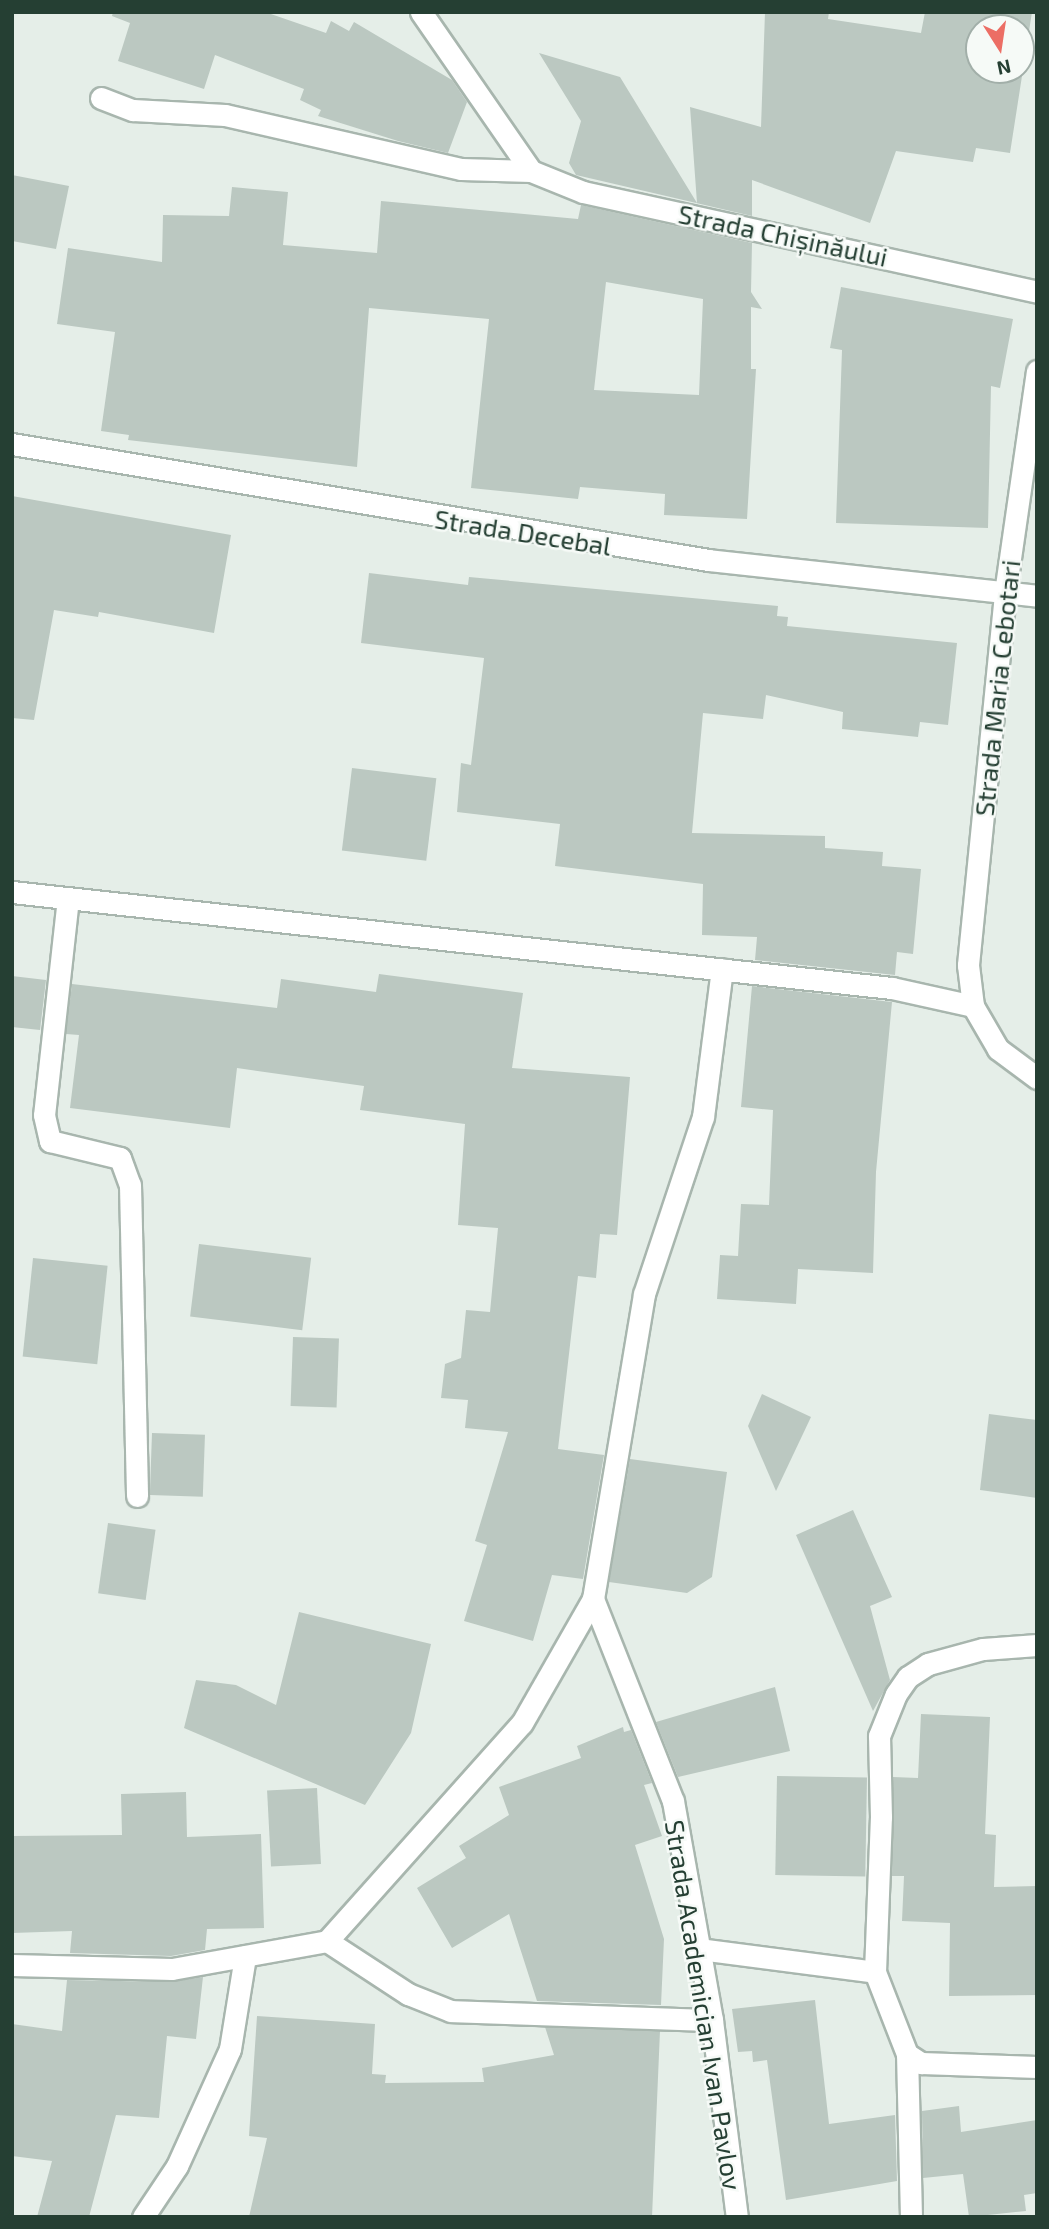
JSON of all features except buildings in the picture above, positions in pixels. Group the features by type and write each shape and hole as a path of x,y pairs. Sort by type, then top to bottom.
{"street":[{"path":"421,12 531,171"},
{"name":"Strada Chișinăului","path":"101,98 133,110 225,115 461,169 531,171 583,192 1037,292"},
{"name":"Strada Maria Cebotari","path":"973,1006 968,965 1005,594 1037,371"},
{"name":"Strada Decebal","path":"12,444 708,560 1037,596"},
{"path":"12,892 892,988 973,1006 998,1049 1037,1078"},
{"path":"68,898 44,1115 50,1141 120,1158 130,1185 137,1496"},
{"path":"12,1965 172,1969 327,1941 522,1723 593,1599 644,1294 703,1117 722,969"},
{"name":"Strada Academician Ivan Pavlov","path":"593,1599 673,1801 712,2020 737,2217"},
{"path":"911,2217 907,2054 875,1972 881,1817 879,1736 895,1694 908,1677 928,1664 983,1650 1037,1645"},
{"path":"327,1941 408,1994 451,2011 712,2020"},
{"path":"699,1948 875,1972"},
{"path":"144,2217 177,2166 230,2049 245,1956"},
{"path":"907,2054 921,2063 1037,2067"}]}
